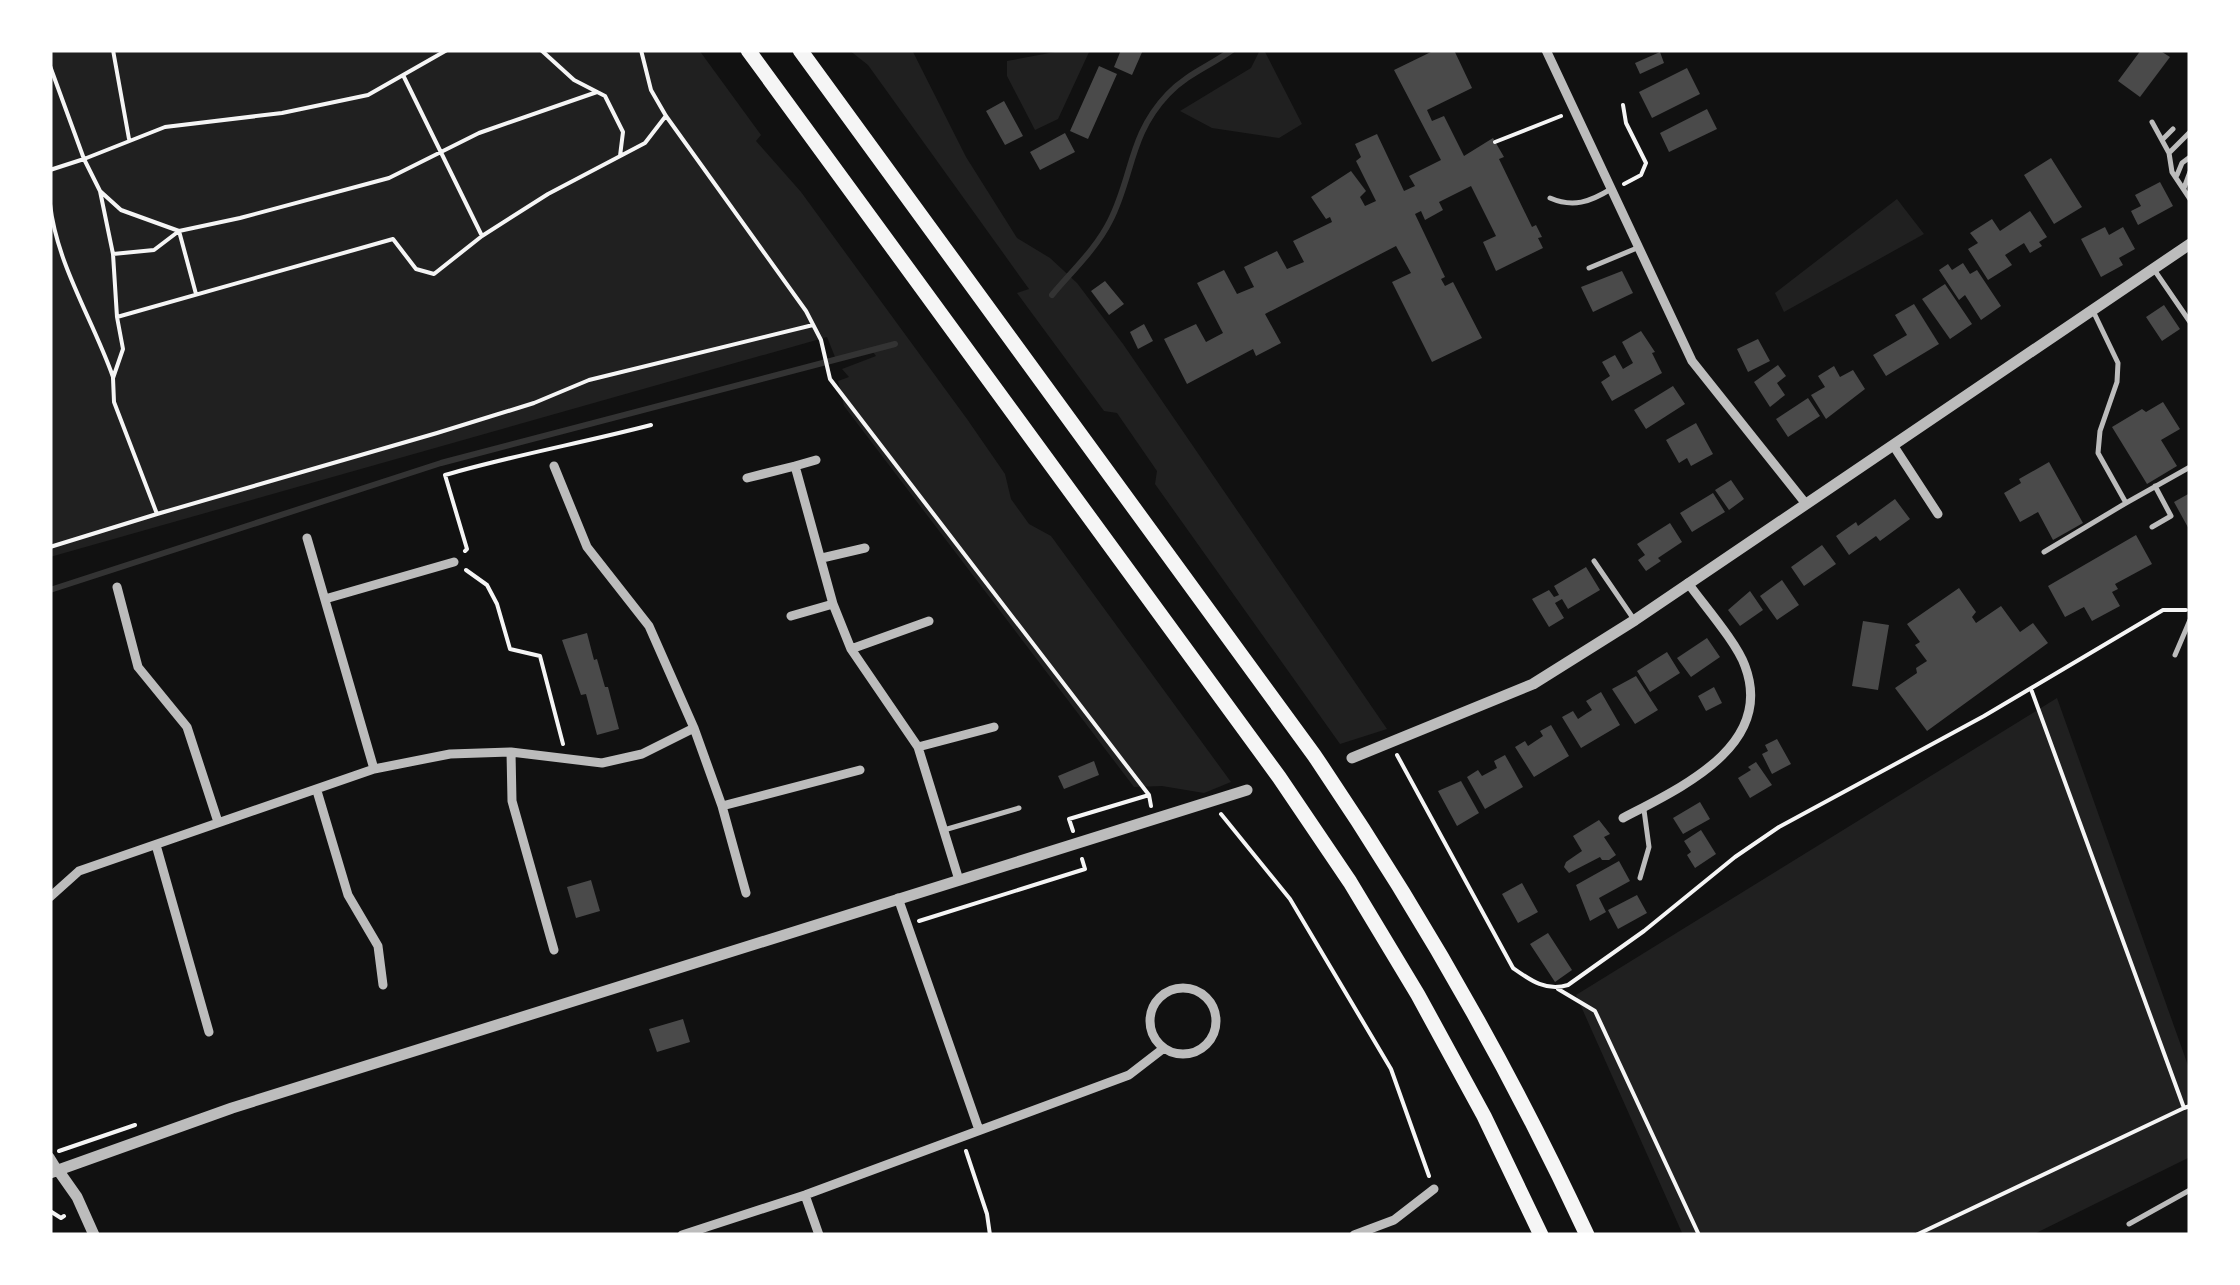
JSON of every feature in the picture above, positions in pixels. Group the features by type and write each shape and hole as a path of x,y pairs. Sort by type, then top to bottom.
{"highway":[{"path":"748,50 1268,762 1350,882 1451,1056 1541,1235"},
{"path":"800,50 1314,755 1384,860 1465,995 1587,1235"}],"street":[{"path":"1546,50 1692,361 1806,504"},
{"path":"1352,758 1534,684 2190,244"},
{"path":"1893,445 1938,514"},
{"path":"747,478 816,460"},
{"path":"554,466 588,547 649,626 694,728 722,806 746,893"},
{"path":"794,466 851,649 918,748 959,880"},
{"path":"307,538 374,769"},
{"path":"822,558 865,548"},
{"path":"325,599 454,562"},
{"path":"1623,818 1715,764 1741,736 1752,705 1745,665 1688,583"},
{"path":"117,587 138,666 187,727 218,822"},
{"path":"791,616 834,604"},
{"path":"851,649 929,620"},
{"path":"918,748 994,727"},
{"path":"50,896 79,871 374,769 450,754 511,752 602,763 642,754 694,728"},
{"path":"511,752 512,802 554,950"},
{"path":"722,806 860,770"},
{"path":"54,1171 232,1108 1248,790"},
{"path":"316,791 348,894 378,946 382,985"},
{"path":"156,845 209,1032"},
{"path":"898,898 979,1130"},
{"path":"1184,987 1205,995 1216,1014 1213,1036 1206,1045 1186,1054 1164,1048 1152,1031 1150,1020 1156,1000 1174,988 1184,987"},
{"path":"682,1235 805,1195 1129,1075 1164,1048"},
{"path":"50,1157 54,1171 77,1197 94,1235"},
{"path":"1354,1235 1394,1220 1434,1190"},
{"path":"805,1195 818,1235"}],"lane":[{"path":"2152,122 2170,153 2176,178 2190,198"},
{"path":"2163,142 2173,129"},
{"path":"2170,153 2190,132"},
{"path":"2176,178 2177,170 2190,157"},
{"path":"2184,191 2190,172"},
{"path":"1550,198 1578,204 1611,189"},
{"path":"1589,268 1639,248"},
{"path":"2153,269 2190,322"},
{"path":"2092,310 2118,362 2117,382 2100,431 2098,453 2126,503"},
{"path":"2044,552 2190,467"},
{"path":"2152,527 2172,516 2155,486"},
{"path":"1594,561 1634,620"},
{"path":"2175,654 2190,620"},
{"path":"1640,878 1649,846 1644,807"},
{"path":"944,830 1019,808"},
{"path":"2129,1224 2190,1190"}],"path":[{"path":"113,50 130,141"},
{"path":"50,170 165,127 282,113 368,95 446,50"},
{"path":"541,50 556,67 605,96 623,132 620,156"},
{"path":"641,50 652,90 666,116 813,325 821,340 830,379 1149,795"},
{"path":"50,66 100,191 113,254 117,316 124,349 113,378"},
{"path":"403,75 482,236"},
{"path":"113,254 154,250 179,231 390,178 480,134 597,92"},
{"path":"1611,189 1641,176 1646,163 1626,123 1624,105"},
{"path":"1495,142 1574,110"},
{"path":"117,316 393,238 416,269 434,274 482,236 548,194 645,143 666,116"},
{"path":"100,191 122,210 179,231"},
{"path":"50,204 64,262 98,334 113,378 114,402 156,514"},
{"path":"179,231 196,295"},
{"path":"50,547 534,403 588,380 813,325"},
{"path":"566,758 540,656 510,649 487,584 454,562 467,549 446,475 523,452 548,452 651,426"},
{"path":"1390,742 1513,968 1540,986 1557,988 1568,985 1644,931 1735,857 1780,827 2032,689 2163,610 2190,610"},
{"path":"1916,1235 2187,1107 2110,911 2032,689"},
{"path":"1212,802 1290,899 1391,1069 1434,1190"},
{"path":"1557,988 1595,1011 1699,1235"},
{"path":"962,1137 981,1192 990,1235"},
{"path":"50,1211 64,1216"}],"shaded area":[{"path":"50,50 699,50 761,135 756,141 801,192 967,419 1005,474 1011,499 1029,524 1051,536 1231,782 1204,793 1162,786 1134,787 844,406 838,381 849,377 842,369 876,356 870,348 837,362 827,337 50,557"},
{"path":"849,50 912,50 966,157 1017,238 1050,258 1077,283 1123,344 1387,729 1340,744 1155,484 1157,471 1117,413 1104,411 1017,293 1029,289 868,65"},
{"path":"1066,50 1090,50 1058,119 1035,130 1007,76 1007,61"},
{"path":"1260,50 1264,50 1302,124 1279,138 1212,128 1180,111 1251,68"},
{"path":"1897,199 1924,234 1784,312 1775,293"},
{"path":"2057,698 2190,1071 2190,1157 2032,1235 1683,1235 1576,995"}],"building":[{"path":"1121,50 1143,50 1132,75 1114,67"},
{"path":"1435,50 1454,50 1472,88 1427,110 1432,121 1444,116 1464,156 1493,138 1532,227 1536,225 1542,237 1538,238 1543,248 1496,271 1483,242 1496,236 1471,186 1439,202 1443,210 1425,220 1421,211 1415,214 1445,277 1441,279 1445,286 1453,282 1482,338 1432,362 1392,282 1411,273 1396,246 1265,314 1281,343 1256,356 1253,349 1187,384 1164,339 1196,324 1206,342 1223,333 1197,283 1224,270 1237,294 1254,287 1244,267 1277,251 1287,269 1304,262 1293,241 1332,222 1311,197 1351,171 1366,191 1360,197 1365,206 1376,201 1356,161 1361,157 1355,144 1377,134 1404,191 1415,186 1409,176 1441,160 1394,70"},
{"path":"2141,50 2159,50 2170,57 2140,97 2118,81"},
{"path":"1660,52 1664,63 1640,74 1635,63"},
{"path":"1099,66 1117,74 1088,139 1070,131"},
{"path":"1687,68 1700,94 1652,118 1639,92"},
{"path":"1004,101 1023,136 1005,145 986,111"},
{"path":"1707,109 1717,129 1669,152 1660,133"},
{"path":"1065,133 1075,152 1040,170 1030,152"},
{"path":"2051,158 2082,207 2054,224 2024,175"},
{"path":"2160,182 2173,206 2138,225 2131,211 2141,206 2135,195"},
{"path":"2030,211 2047,237 2039,242 2042,246 2030,253 2024,243 2005,255 2012,265 1988,280 1968,249 1978,243 1970,233 1992,219 2000,231"},
{"path":"2105,227 2109,235 2123,227 2135,249 2119,258 2123,265 2101,277 2081,239"},
{"path":"1963,263 1970,274 1977,270 2001,306 1981,320 1965,295 1959,300 1939,270 1948,264 1952,270"},
{"path":"1622,271 1633,293 1593,312 1581,287"},
{"path":"1105,281 1124,304 1109,315 1091,291"},
{"path":"1945,284 1972,324 1950,339 1922,299"},
{"path":"1914,304 1939,344 1886,376 1873,355 1907,335 1895,315"},
{"path":"2164,305 2180,329 2162,341 2146,317"},
{"path":"1144,324 1153,341 1138,349 1130,332"},
{"path":"1641,331 1655,352 1652,353 1662,373 1612,401 1601,382 1610,376 1602,362 1615,355 1623,369 1633,363 1622,342"},
{"path":"1758,339 1770,361 1748,372 1737,349"},
{"path":"1778,365 1786,376 1777,383 1785,395 1770,407 1754,382"},
{"path":"1834,366 1840,377 1853,370 1865,389 1826,419 1811,395 1825,387 1818,376"},
{"path":"1673,386 1685,404 1646,429 1634,410"},
{"path":"1808,398 1820,416 1788,437 1776,419"},
{"path":"2163,402 2180,429 2161,440 2177,466 2147,484 2112,427"},
{"path":"1696,423 1713,454 1691,466 1687,458 1679,463 1666,440"},
{"path":"2049,462 2083,523 2053,540 2038,512 2020,522 2004,493 2021,483 2019,479"},
{"path":"1731,480 1744,499 1729,510 1715,490"},
{"path":"1713,493 1725,512 1692,532 1680,513"},
{"path":"2190,493 2190,531 2174,502"},
{"path":"1895,499 1910,519 1880,541 1876,536 1849,555 1836,536 1856,522 1858,526"},
{"path":"1670,523 1682,542 1646,571 1638,560 1645,555 1637,544"},
{"path":"2136,535 2152,564 2115,584 2118,589 2112,592 2120,606 2092,621 2084,607 2065,617 2048,586"},
{"path":"1822,545 1836,564 1804,586 1791,567"},
{"path":"1586,567 1600,590 1568,609 1562,599 1555,603 1564,618 1549,627 1532,599 1549,590 1554,597 1559,595 1554,586"},
{"path":"1782,580 1799,605 1777,620 1760,596"},
{"path":"1959,588 1976,612 1972,617 1976,623 2001,606 2020,632 2033,623 2048,643 1927,731 1895,688 1927,661 1907,624"},
{"path":"1750,591 1763,610 1740,626 1728,610"},
{"path":"1863,621 1889,625 1878,690 1852,686"},
{"path":"587,633 619,729 597,735 586,694 581,695 562,640"},
{"path":"1707,638 1720,657 1691,677 1677,658"},
{"path":"1667,652 1680,673 1650,692 1637,671"},
{"path":"1636,676 1658,710 1635,724 1612,689"},
{"path":"1714,687 1722,703 1706,711 1698,696"},
{"path":"1601,692 1620,725 1581,748 1562,717 1573,711 1578,719 1592,710 1586,701"},
{"path":"1551,725 1569,756 1534,777 1515,747 1525,741 1528,746"},
{"path":"1777,739 1791,764 1772,774 1762,754 1768,751 1765,745"},
{"path":"1505,755 1523,787 1485,809 1467,777 1478,770 1482,776 1497,768 1494,761"},
{"path":"1094,761 1099,775 1064,789 1058,776"},
{"path":"1756,762 1772,785 1750,798 1738,778"},
{"path":"1461,781 1479,813 1457,826 1438,791"},
{"path":"1700,802 1710,819 1683,834 1673,818"},
{"path":"1599,820 1610,834 1604,837 1616,855 1609,860 1600,857 1569,873 1564,867 1566,862 1582,851 1573,836"},
{"path":"1701,830 1716,854 1695,868 1684,841"},
{"path":"1619,861 1630,881 1599,898 1606,912 1590,921 1576,885"},
{"path":"591,880 600,911 576,918 567,887"},
{"path":"1522,883 1538,912 1518,923 1502,894"},
{"path":"1637,895 1647,913 1618,929 1608,910"},
{"path":"1548,933 1572,970 1555,982 1530,944"},
{"path":"683,1019 690,1042 657,1052 649,1029"}],"waterway":[{"path":"1052,295 1104,231 1155,109 1183,81 1232,50"},
{"path":"50,590 441,463 895,344"}]}
